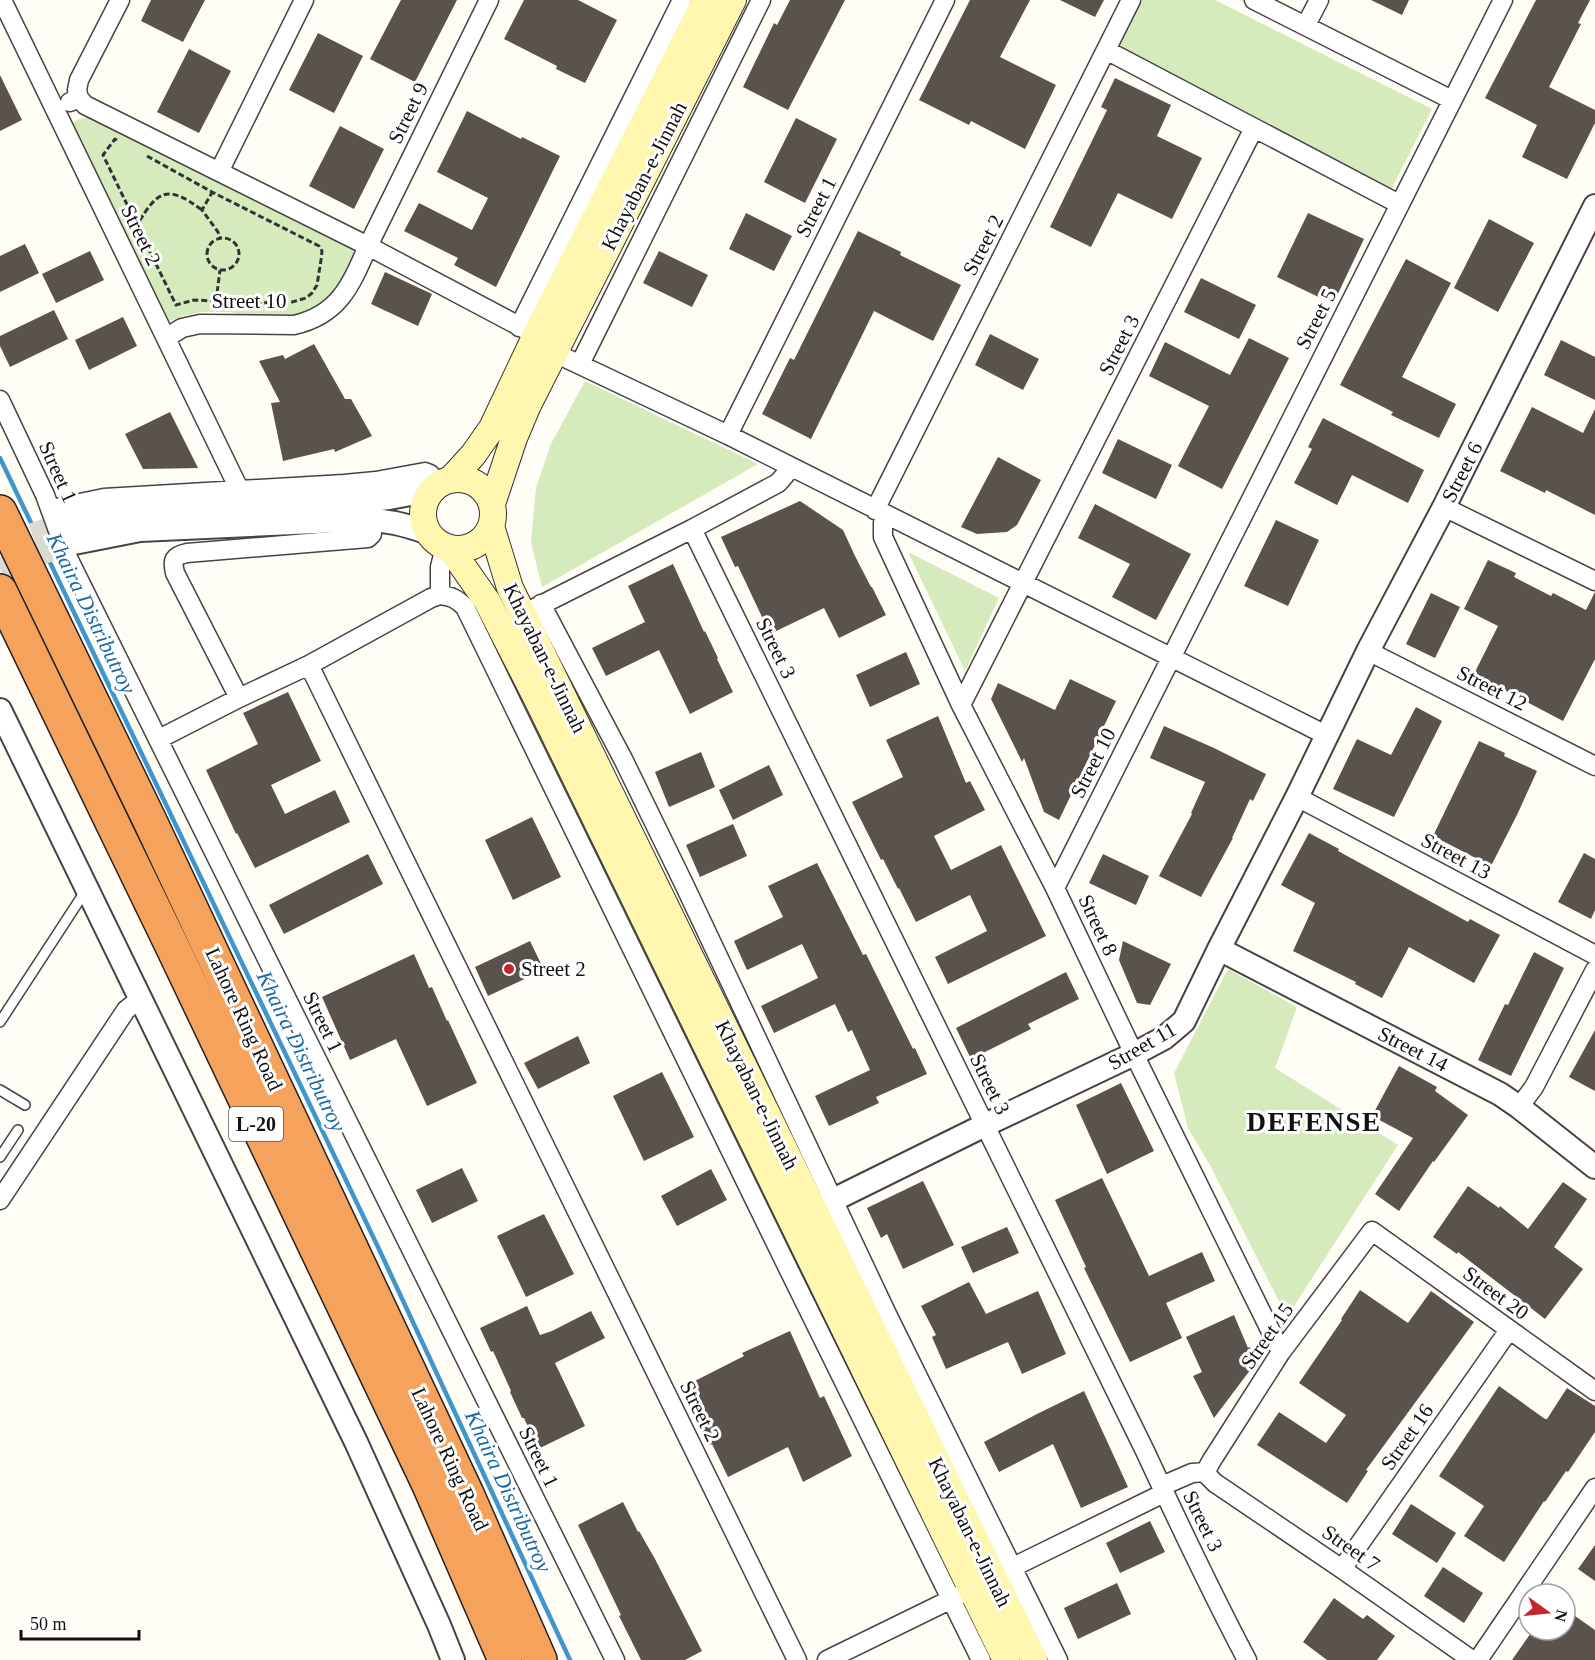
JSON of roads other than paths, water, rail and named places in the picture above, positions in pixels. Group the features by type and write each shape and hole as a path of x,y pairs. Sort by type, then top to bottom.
{"highway":[{"name":"Lahore Ring Road","path":"0,512 149,819 447,1451 540,1660"},
{"name":"Lahore Ring Road","path":"0,591 429,1485 505,1660"}],"main road":[{"name":"Khayaban-e-Jinnah","path":"440,484 473,455 492,428 528,331 706,0"},
{"name":"Khayaban-e-Jinnah","path":"733,0 527,407 514,438 491,515 506,577 532,609 823,1205 982,1583 1006,1660"},
{"path":"468,480 476,483 488,496 491,515 487,533 475,545 467,548 441,543 425,525 424,507 440,484 468,480"},
{"name":"Khayaban-e-Jinnah","path":"441,543 487,601 982,1583 1034,1660"}],"street":[{"name":"Street 2","path":"2,0 239,489"},
{"path":"120,0 79,80 77,90 79,98 85,105 368,246 528,331 682,0"},
{"path":"221,173 304,0"},
{"name":"Street 9","path":"368,246 489,0"},
{"path":"580,364 761,0"},
{"name":"Street 1","path":"728,435 945,0"},
{"name":"Street 2","path":"880,512 1131,0"},
{"path":"1254,0 1452,100"},
{"path":"1306,26 1318,0"},
{"name":"Street 5","path":"1170,658 1503,0"},
{"path":"1106,51 1399,204"},
{"path":"54,109 79,98"},
{"name":"Street 3","path":"1024,583 1254,128"},
{"name":"Street 6","path":"1326,735 1444,507 1595,206"},
{"name":"Street 10","path":"166,338 182,328 200,324 294,325 306,322 336,304 357,272 368,246"},
{"path":"555,352 728,435 1326,735"},
{"name":"Street 1","path":"0,400 62,525 68,558 615,1660"},
{"path":"532,609 778,483 789,467"},
{"path":"425,472 440,484 396,497 370,500 147,509 62,525 104,498 344,484 425,472"},
{"path":"1444,507 1595,581"},
{"name":"Street 8","path":"880,512 883,537 961,705 1055,888 1281,1352"},
{"path":"62,525 140,530 372,520 401,524 441,543 440,595"},
{"path":"239,698 175,573 173,563 175,559 187,553 368,538 372,534 372,520"},
{"name":"Street 3","path":"692,529 1247,1660"},
{"path":"961,705 1024,583"},
{"path":"159,739 309,665 431,598 440,595 450,596 465,607 783,1258 982,1583 1058,1660"},
{"name":"Street 12","path":"1368,651 1595,765"},
{"name":"Street 10","path":"1055,888 1170,658"},
{"name":"Street 2","path":"309,665 797,1660"},
{"path":"0,710 357,1442 440,1625 453,1660"},
{"name":"Street 11","path":"823,1205 1134,1054 1164,1038 1184,1022 1326,735"},
{"name":"Street 13","path":"1297,797 1595,955"},
{"name":"Street 14","path":"1219,949 1500,1094 1595,1167"},
{"path":"1519,1107 1534,1087 1595,970"},
{"path":"0,1200 126,1010 141,998"},
{"name":"Street 15","path":"1207,1472 1212,1460 1281,1352 1372,1231"},
{"name":"Street 20","path":"1372,1231 1595,1391"},
{"name":"Street 16","path":"1342,1569 1509,1330"},
{"path":"827,1660 982,1583 1192,1473 1207,1472"},
{"name":"Street 7","path":"1207,1472 1215,1484 1472,1660"},
{"path":"1478,1660 1595,1488"},
{"path":"981,1660 982,1583"}],"lane":[{"path":"0,1022 87,888"},
{"path":"0,1090 25,1105"},
{"path":"0,1157 18,1130"}],"waterway":[{"name":"Khaira Distributroy","path":"0,458 378,1247 570,1660"}],"tunnel":[{"path":"1,545 65,523"},
{"path":"0,569 69,544"}],"place":[{"name":"Street 2","path":"509,969"}],"district":[{"name":"DEFENSE","path":"1314,1122"}]}
